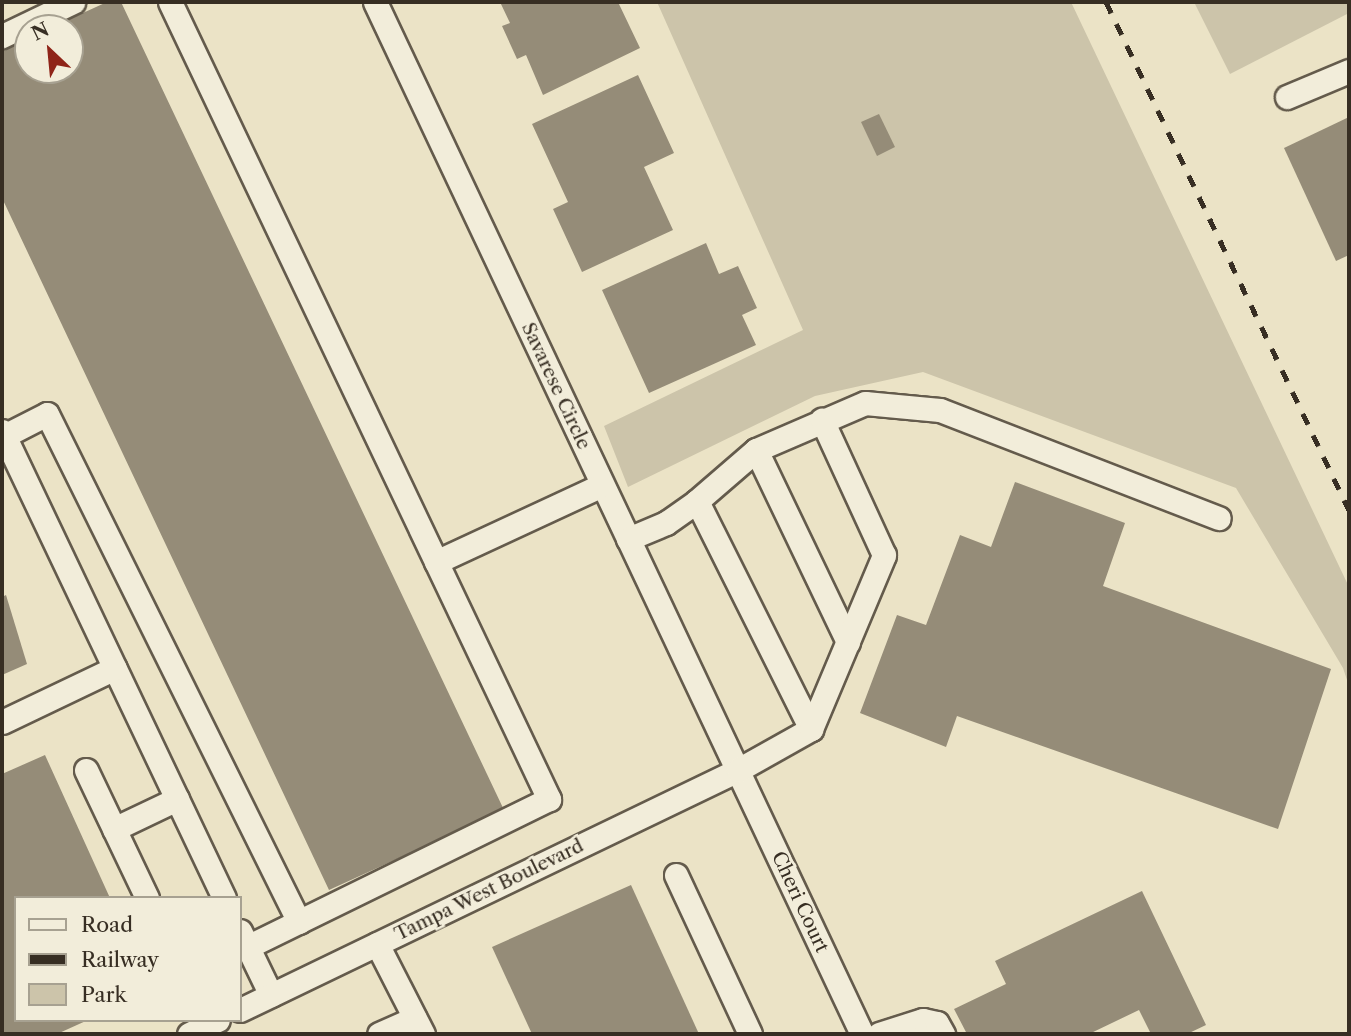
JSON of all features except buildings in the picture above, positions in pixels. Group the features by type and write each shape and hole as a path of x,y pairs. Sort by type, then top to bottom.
{"street":[{"path":"2,36 74,2"},
{"path":"170,2 549,799 299,922 244,939 271,995"},
{"name":"Savarese Circle","path":"376,2 738,770"},
{"path":"1287,97 1349,71"},
{"path":"628,539 666,523 697,501 756,450 865,403 940,410 1219,518"},
{"path":"223,896 3,434 47,414 299,922"},
{"path":"811,729 884,555 822,420"},
{"path":"756,450 848,642"},
{"path":"436,562 602,485"},
{"path":"697,501 811,729"},
{"path":"2,722 115,668"},
{"name":"Tampa West Boulevard","path":"242,1009 738,770 811,729"},
{"path":"86,770 146,896"},
{"name":"Cheri Court","path":"738,770 862,1034"},
{"path":"114,829 177,799"},
{"path":"676,875 750,1034"},
{"path":"377,944 419,1026 379,1034"},
{"path":"879,1034 923,1020 937,1023 943,1034"},
{"path":"189,1034 214,1022"}],"green space":[{"path":"657,2 1071,2 1349,587 1349,686 1343,668 1236,488 923,372 815,396 628,487 604,426 803,330"},
{"path":"1194,2 1349,2 1349,13 1230,74"}],"railway":[{"path":"1106,2 1349,510"}]}
